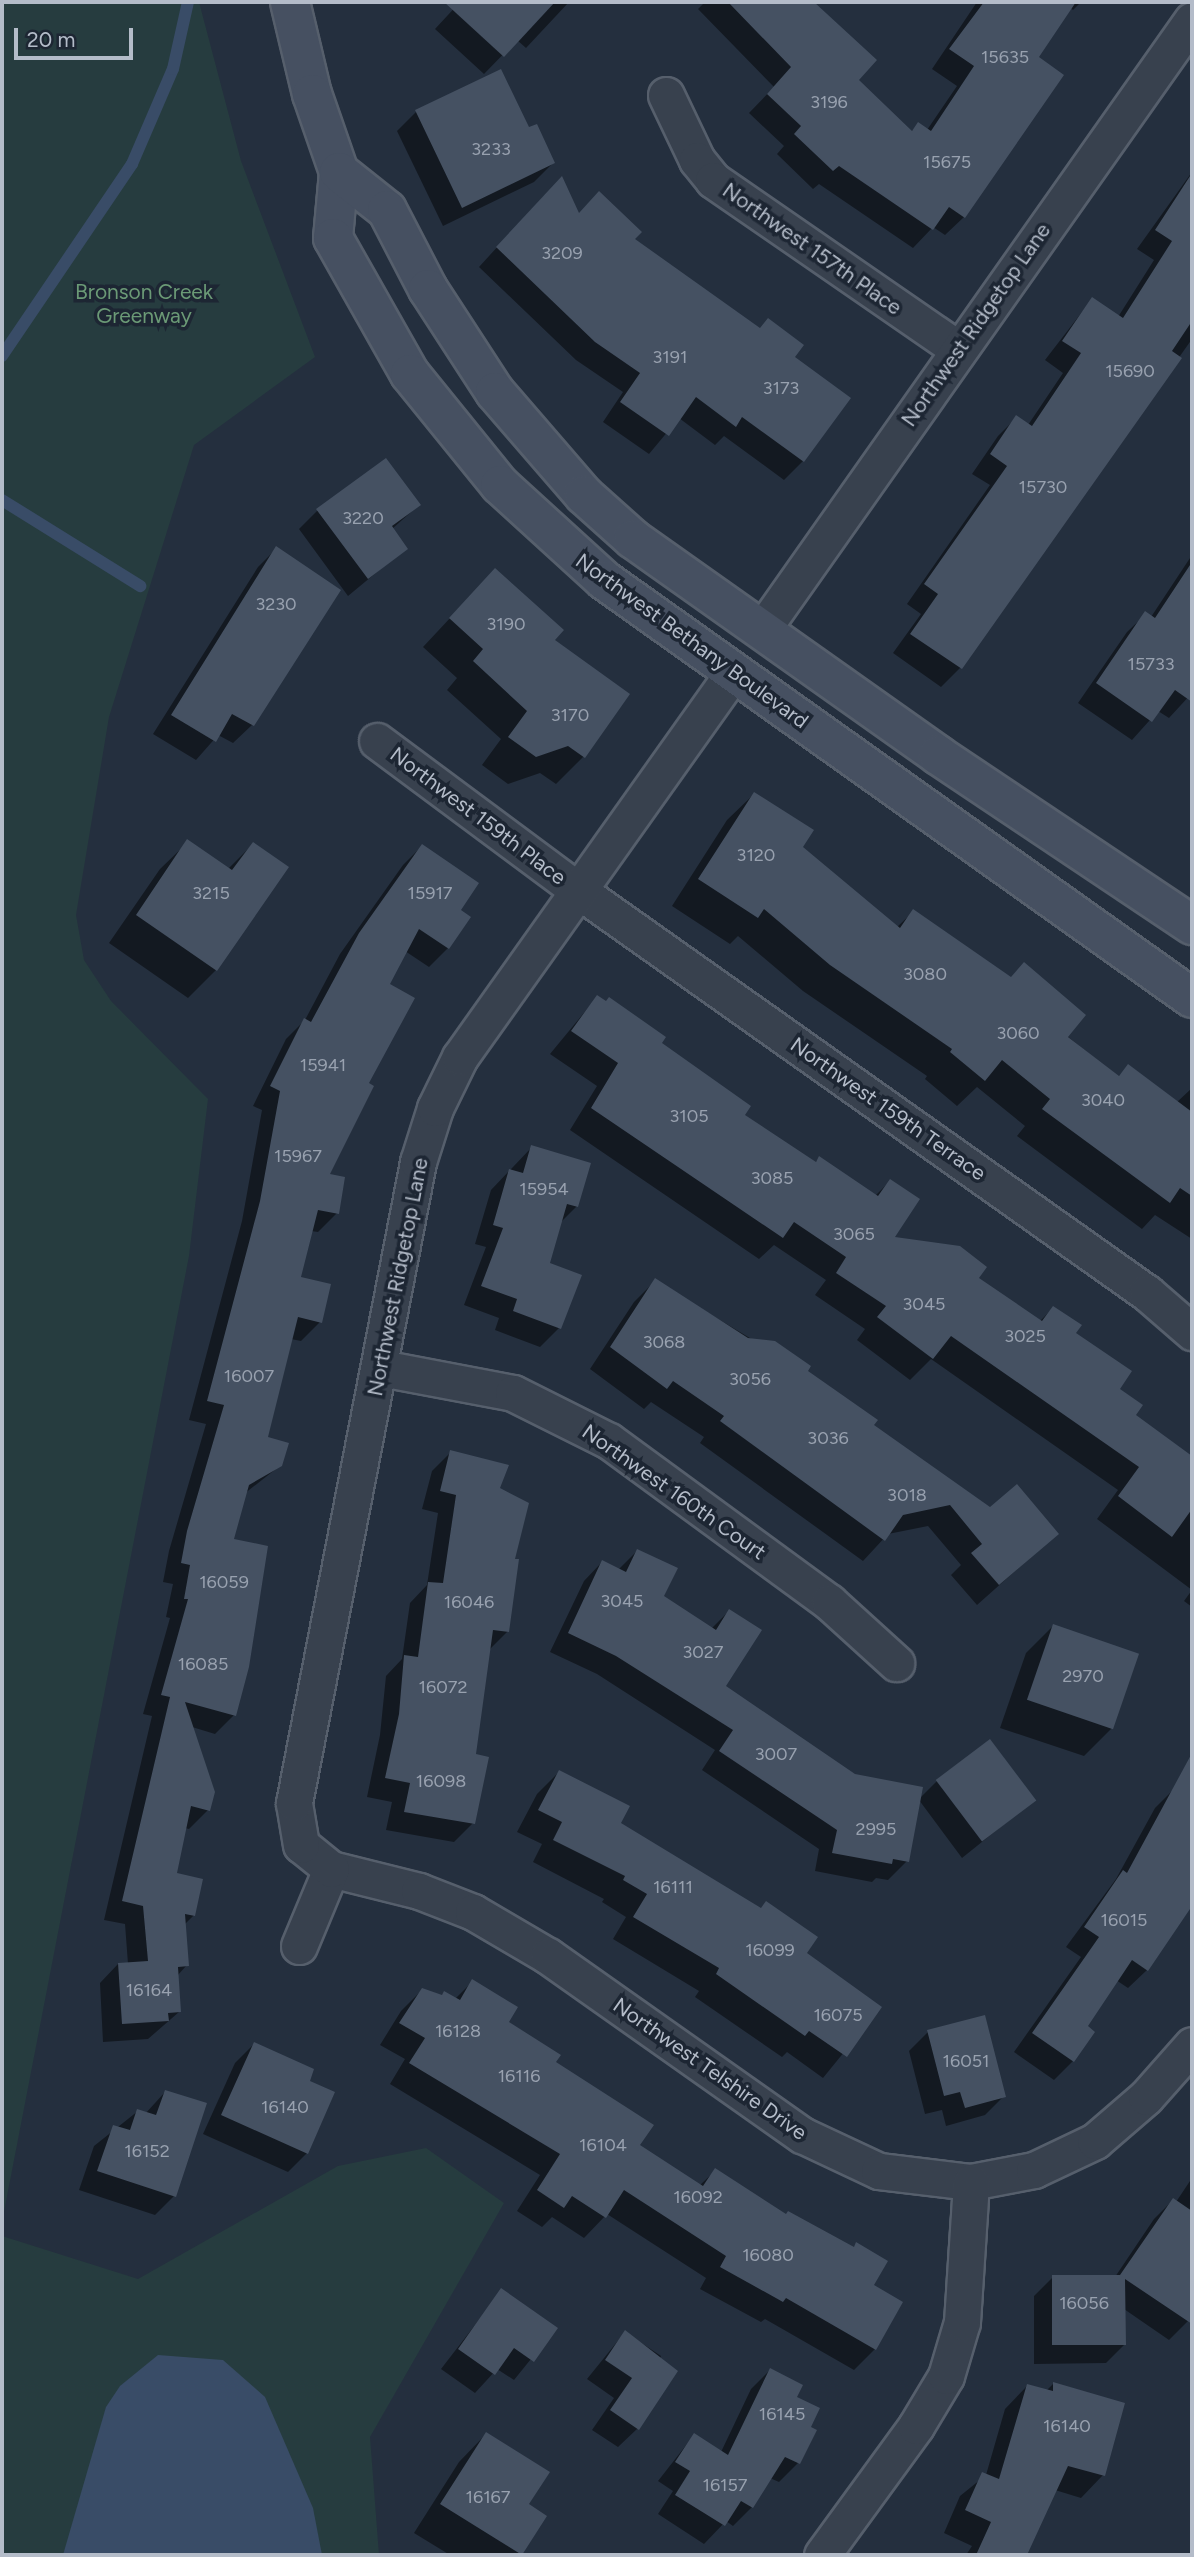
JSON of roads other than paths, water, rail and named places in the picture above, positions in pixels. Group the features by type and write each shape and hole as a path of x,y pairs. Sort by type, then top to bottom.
{"main road":[{"name":"Northwest Bethany Boulevard","path":"290,2 312,93 339,172 333,238 384,333 453,431 550,535 604,580 1192,998"},
{"path":"339,172 387,210 457,337 548,456 634,538 762,630 1192,925"}],"street":[{"name":"Northwest Ridgetop Lane","path":"762,630 1192,20"},
{"name":"Northwest 157th Place","path":"666,95 697,160 713,180 958,349"},
{"name":"Northwest Ridgetop Lane","path":"331,1869 300,1845 294,1803 382,1368 418,1162 435,1108 460,1057 733,673"},
{"name":"Northwest 159th Place","path":"377,741 579,891"},
{"name":"Northwest 159th Terrace","path":"579,891 1147,1293 1192,1332"},
{"name":"Northwest 160th Court","path":"382,1368 513,1394 609,1441 829,1602 896,1663"},
{"path":"299,1946 331,1869"},
{"name":"Northwest Telshire Drive","path":"331,1869 446,1900 520,1938 802,2134 879,2171 971,2182 1034,2170 1095,2141 1146,2097 1192,2045"},
{"path":"822,2555 916,2426 946,2376 962,2322 971,2182"}],"water":[{"path":"158,2355 223,2360 265,2397 313,2508 322,2555 63,2555 106,2407 120,2386"}],"waterway":[{"path":"2,356 132,164 173,69 188,2"},
{"path":"2,500 140,586"}],"park label":[{"name":"Bronson Creek Greenway","path":"144,304"}]}
